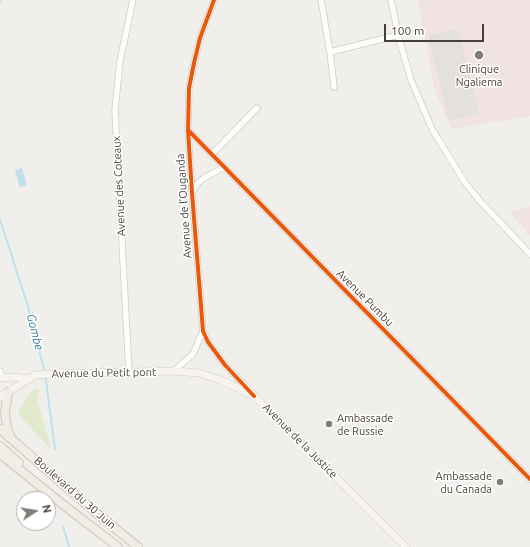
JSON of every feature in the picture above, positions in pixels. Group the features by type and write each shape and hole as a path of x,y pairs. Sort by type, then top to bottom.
{"main road":[{"name":"Avenue du Petit pont","path":"1,375 33,377 54,374 174,371"},
{"name":"Avenue de la Justice","path":"174,371 199,373 210,376 238,387 254,396 406,547"},
{"path":"0,397 33,377"},
{"path":"8,392 5,414 7,428 12,439"},
{"name":"Boulevard du 30 Juin","path":"0,429 95,512 138,547"},
{"path":"0,436 95,512"},
{"path":"0,446 88,524"},
{"name":"Boulevard du 30 Juin","path":"0,454 118,547"}],"street":[{"name":"Avenue des Coteaux","path":"129,373 115,110 120,60 132,0"},
{"name":"Avenue de l’Ouganda","path":"214,0 200,38 189,88 188,130 203,331 208,342 225,365 254,396"},
{"path":"320,0 330,52 334,87"},
{"path":"391,0 398,35 411,80 432,129 464,181 479,200 530,254"},
{"path":"330,52 398,35"},
{"path":"212,154 257,108"},
{"name":"Avenue Pumbu","path":"188,130 530,479"},
{"path":"192,193 197,184 204,178 224,167"},
{"name":"Avenue de l’Ouganda","path":"174,371 193,354 203,331"}],"shaded area":[{"name":"Clinique Ngaliema","path":"418,0 530,0 530,116 451,129 434,88"},
{"path":"458,29 479,114 449,120 428,36"},
{"path":"530,206 530,235 510,213"}],"green space":[{"path":"39,389 37,400 50,444 49,448 19,415 19,410 27,396 33,390"}],"water":[{"path":"22,168 27,185 20,187 15,170"}],"waterway":[{"name":"Gombe","path":"0,219 29,310 45,373 55,449"},
{"name":"Gombe","path":"63,526 69,547"}],"cycle path":[{"path":"214,0 200,38 189,88 188,130 203,331 208,342 225,365 254,396"},
{"path":"188,130 530,479"}],"place":[{"name":"Clinique Ngaliema","path":"479,55"},
{"name":"Ambassade de Russie","path":"329,424"},
{"name":"Ambassade du Canada","path":"500,482"}]}
